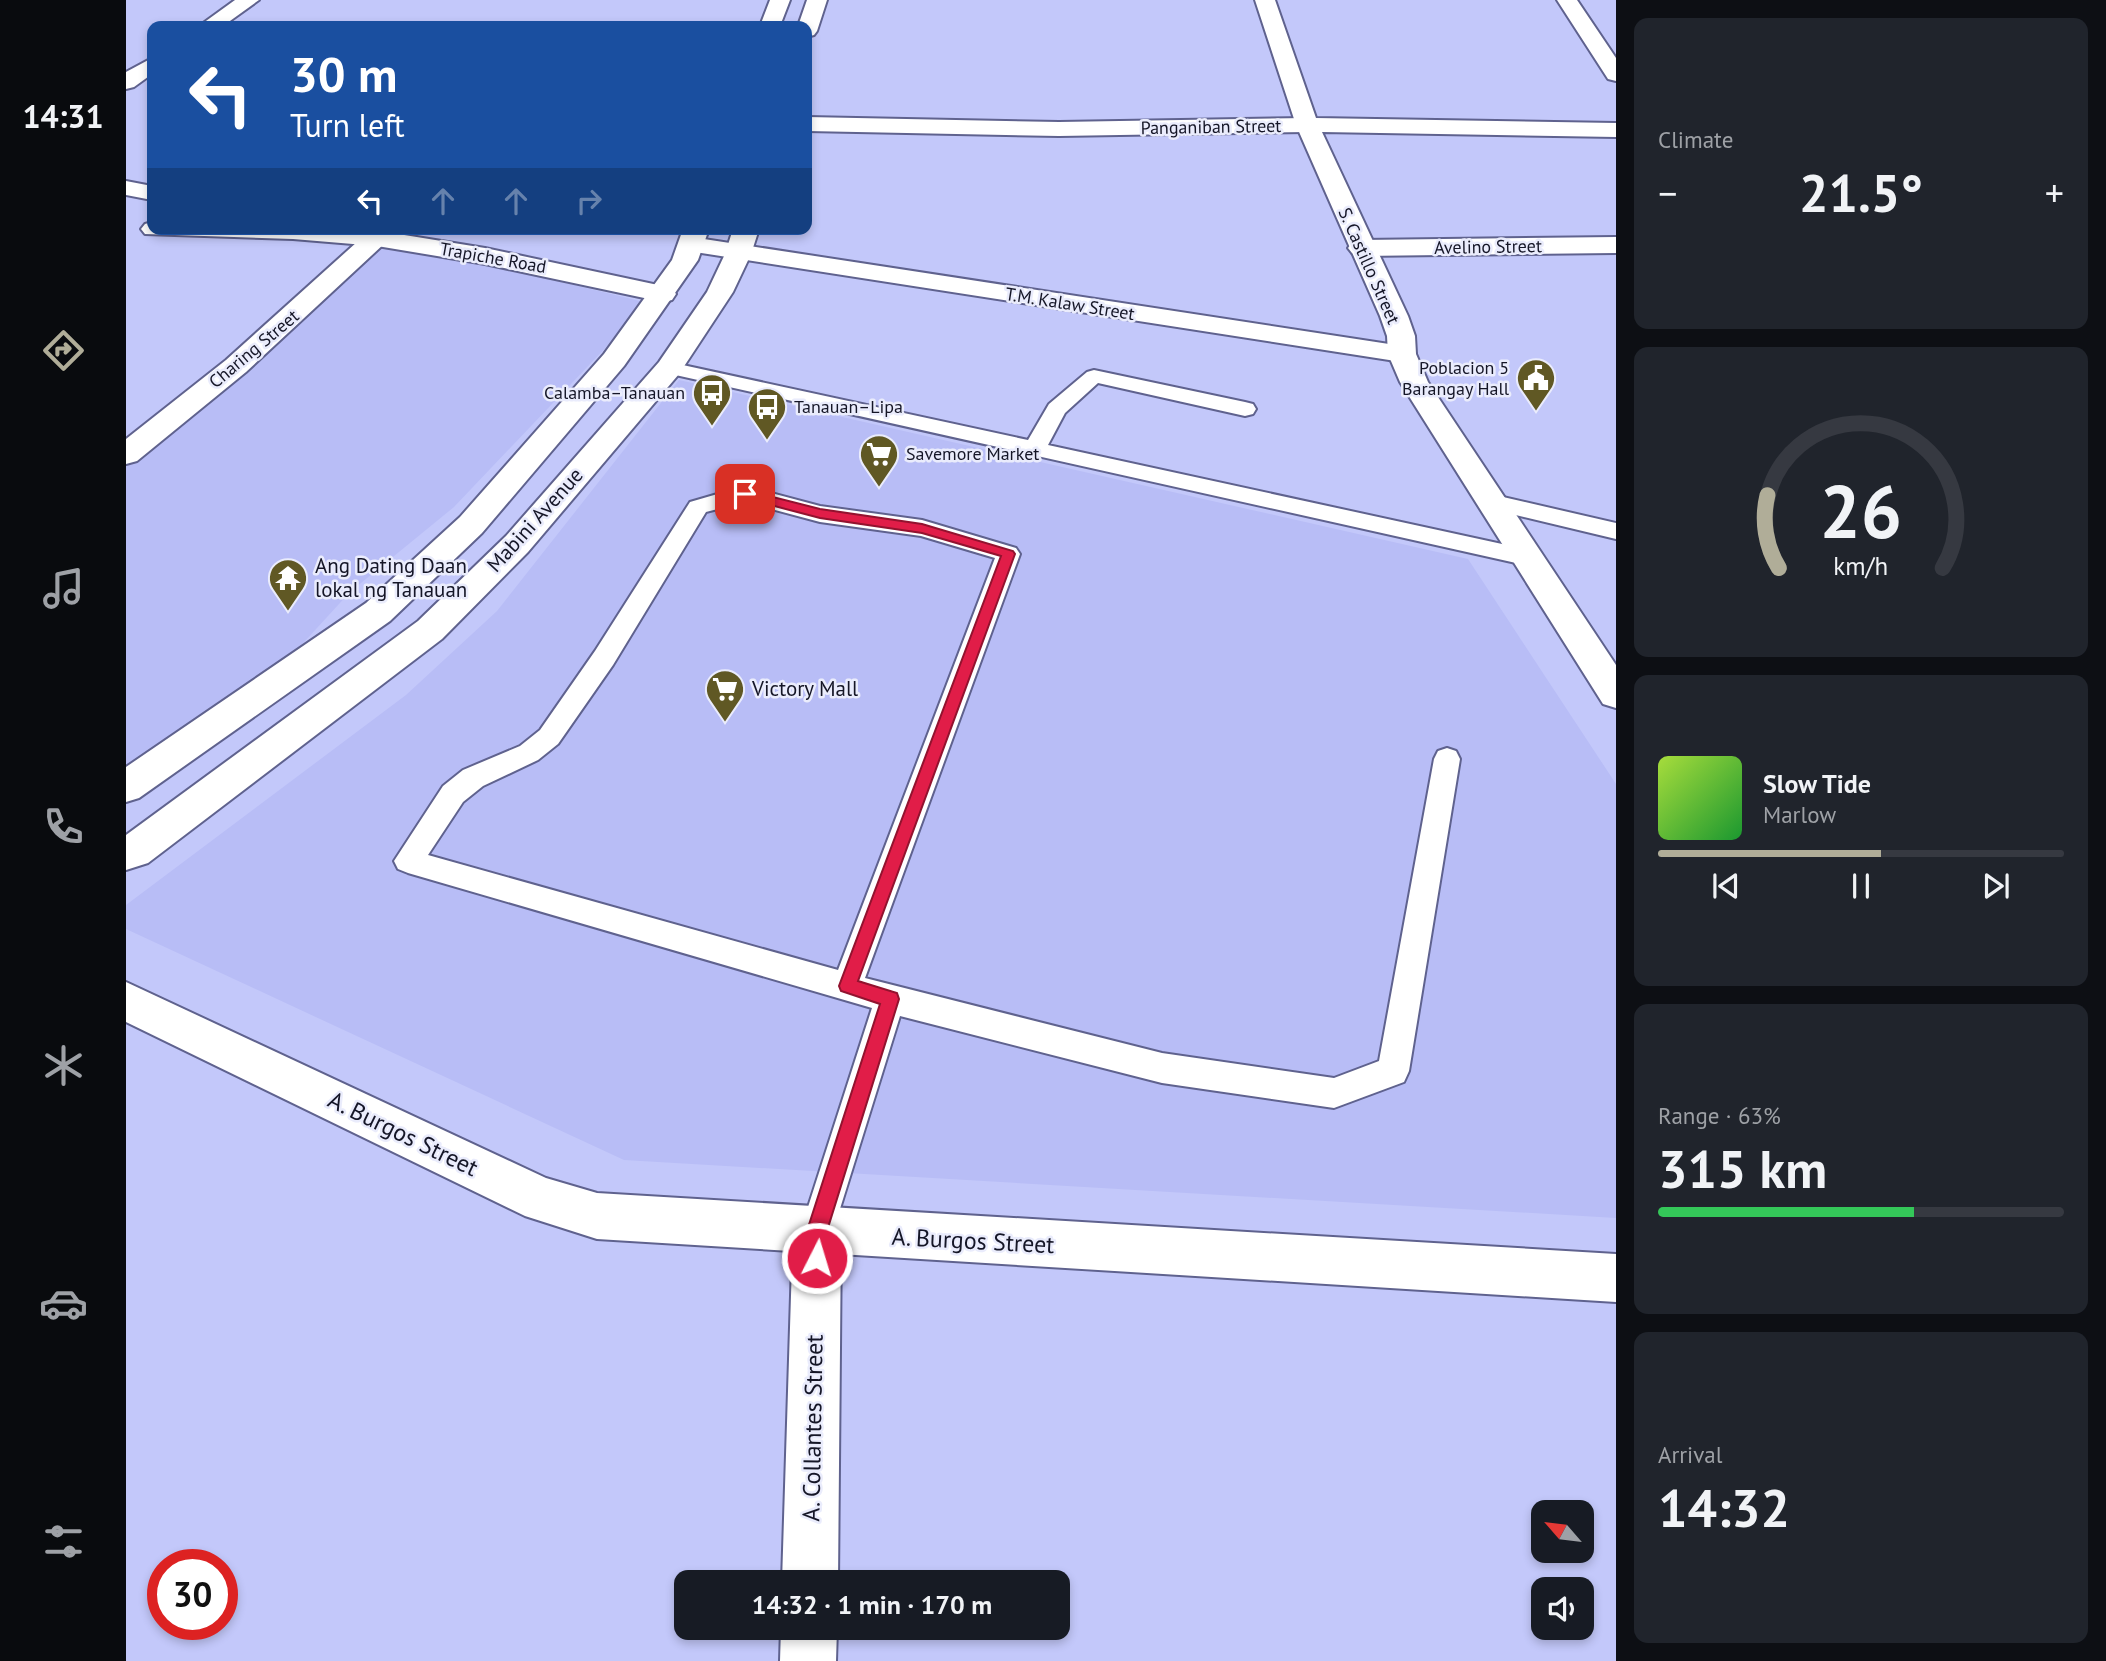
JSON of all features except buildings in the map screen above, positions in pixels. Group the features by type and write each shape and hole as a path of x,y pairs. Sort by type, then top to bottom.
{"street":[{"path":"216,21 248,0"},
{"path":"772,21 780,0"},
{"path":"810,21 817,0"},
{"name":"S. Castillo Street","path":"1265,0 1307,125 1394,316 1401,336 1402,354 1414,382 1616,694"},
{"path":"1567,0 1616,74"},
{"path":"126,82 147,67"},
{"name":"Panganiban Street","path":"812,124 1059,129 1307,125 1616,130"},
{"path":"126,188 147,192"},
{"name":"Trapiche Road","path":"126,229 147,229"},
{"name":"Trapiche Road","path":"343,235 511,260 663,294"},
{"path":"126,787 378,612 471,525 614,360 663,294 685,260 694,237"},
{"name":"T.M. Kalaw Street","path":"694,237 742,242 1402,354"},
{"name":"Charing Street","path":"126,454 236,366 376,238"},
{"name":"Mabini Avenue","path":"126,854 134,851 430,630 517,544 669,368 720,292 742,242"},
{"name":"Avelino Street","path":"1361,248 1616,245"},
{"name":"A. Burgos Street","path":"126,1001 541,1200 597,1216 1616,1278"},
{"name":"A. Collantes Street","path":"810,1570 817,1231"},
{"path":"808,1661 809,1640"}],"lane":[{"path":"669,368 1525,557"},
{"path":"1035,448 1057,410 1094,376 1245,409"},
{"path":"847,986 1008,554 922,528 820,514 745,494 698,507 604,658 549,737 528,753 473,778 453,794 408,861 890,999 1162,1068 1334,1093 1393,1071 1447,760"},
{"path":"1490,502 1616,531"},
{"path":"817,1231 890,999"}],"shaded area":[{"path":"388,248 487,264 648,303 454,507 350,592 295,652 126,772 126,452 360,253"},
{"path":"679,380 1468,559 1616,784 1616,1218 624,1160 126,929 126,905 406,695 497,611"}],"place":[{"name":"Poblacion 5 Barangay Hall","path":"1536,412"},
{"name":"Calamba–Tanauan","path":"712,427"},
{"name":"Tanauan–Lipa","path":"767,441"},
{"name":"Savemore Market","path":"879,488"},
{"name":"Ang Dating Daan lokal ng Tanauan","path":"288,612"},
{"name":"Victory Mall","path":"725,723"}],"route":[{"path":"745,494 820,514 922,528 1008,554 847,986 890,999 817,1231 817,1258"}]}
